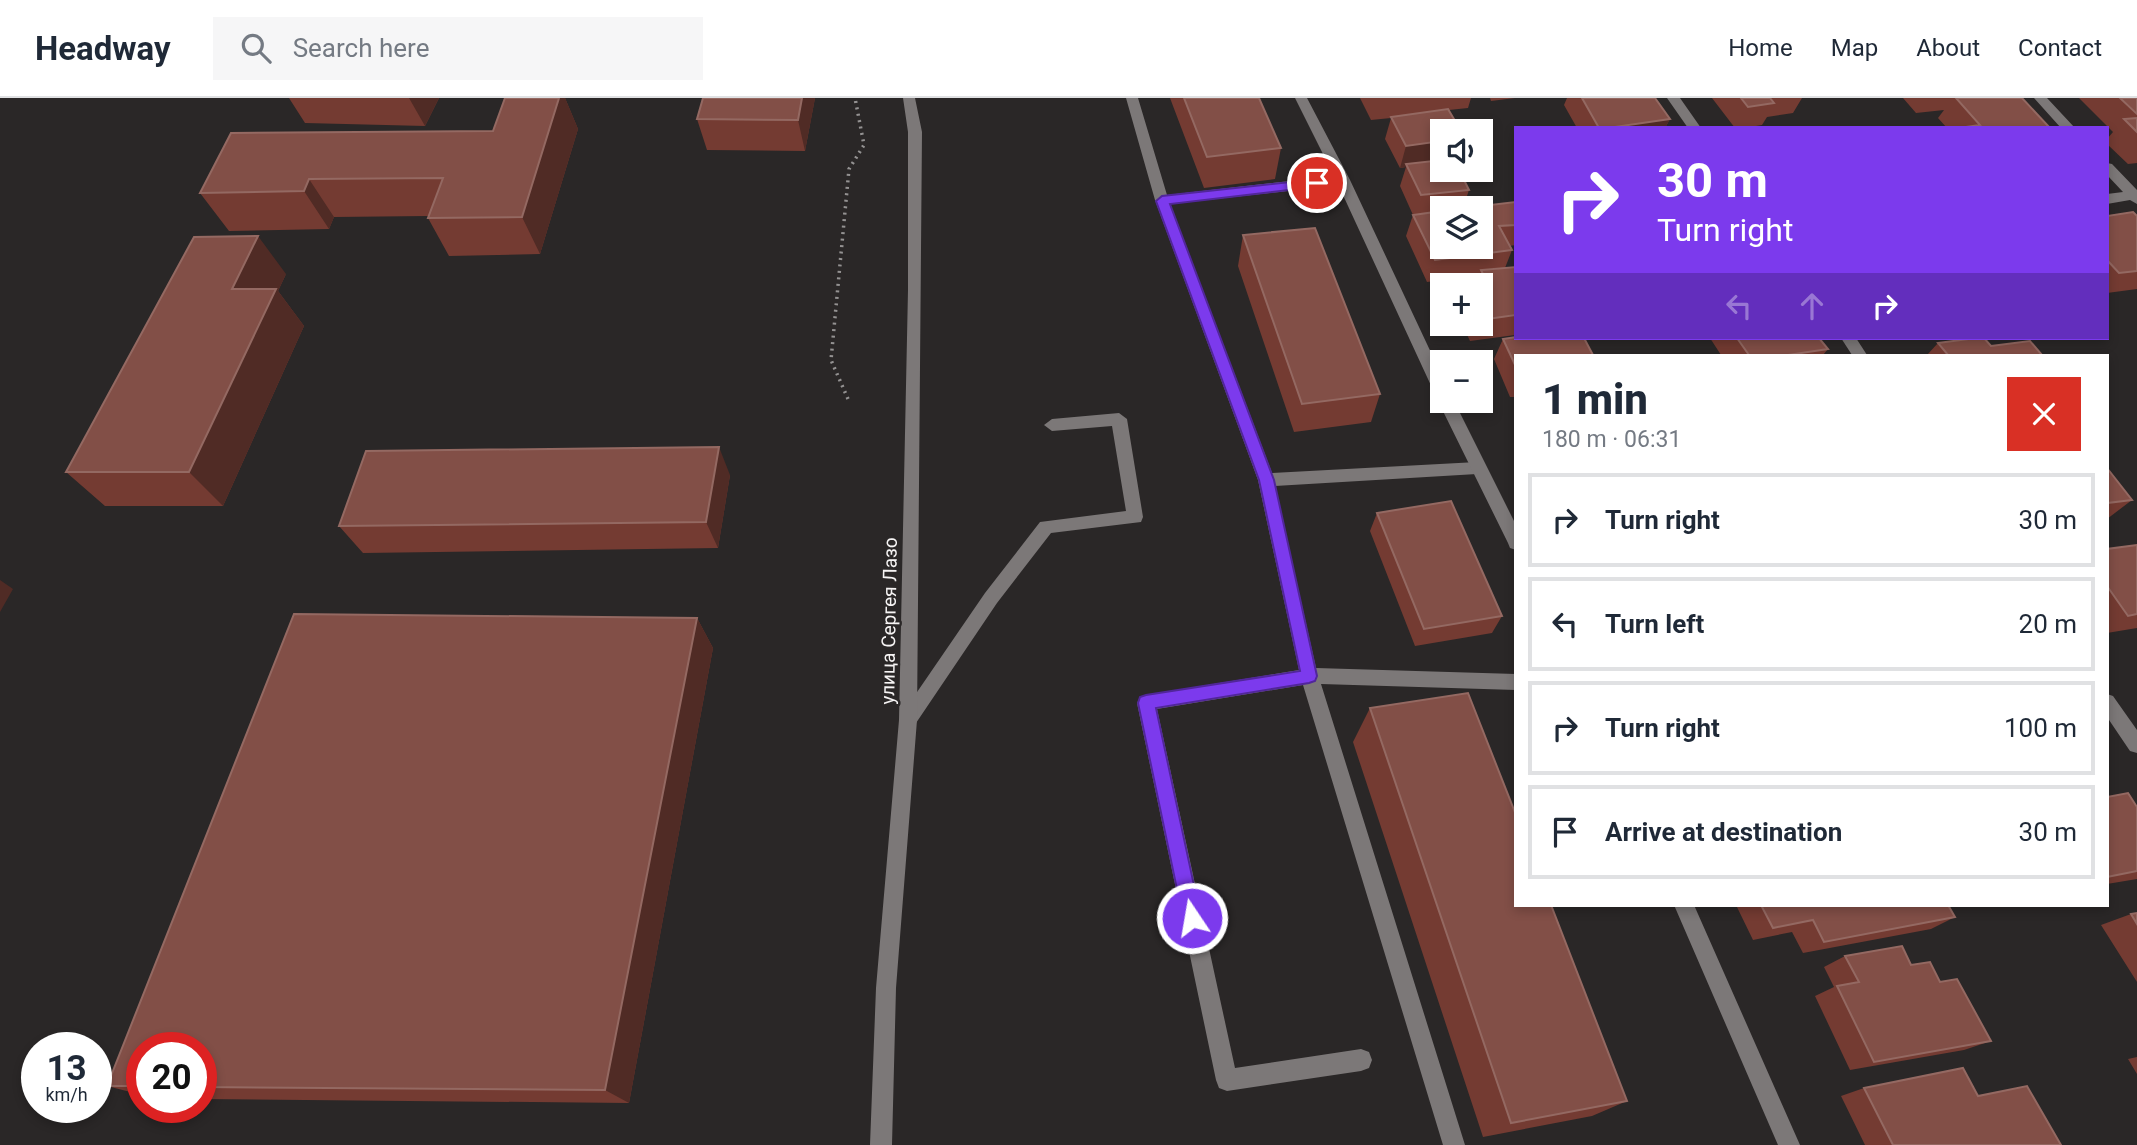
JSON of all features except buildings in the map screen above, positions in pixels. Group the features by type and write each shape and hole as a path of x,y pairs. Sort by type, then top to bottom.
{"street":[{"name":"улица Сергея Лазо","path":"881,1145 886,988 908,720 915,290 915,132 909,98"},
{"path":"1132,98 1162,201 1266,480 1309,676 1454,1145"},
{"path":"1301,98 1343,180 1430,366"},
{"path":"1673,98 1694,126"},
{"path":"2040,98 2067,126"},
{"path":"2109,169 2136,196"},
{"path":"1162,201 1343,180"},
{"path":"2109,199 2136,196"},
{"path":"1452,413 1514,538"},
{"path":"908,720 990,598 1046,527 1135,517 1119,419 1052,425"},
{"path":"1266,480 1477,468"},
{"path":"1361,1060 1227,1080 1146,703 1309,676 1514,682"},
{"path":"2109,705 2137,745"},
{"path":"1685,907 1789,1145"}],"path":[{"path":"848,399 831,360 849,169 864,145 855,98"}],"route":[{"path":"1192,918 1146,703 1309,676 1266,480 1162,201 1317,183"}]}
